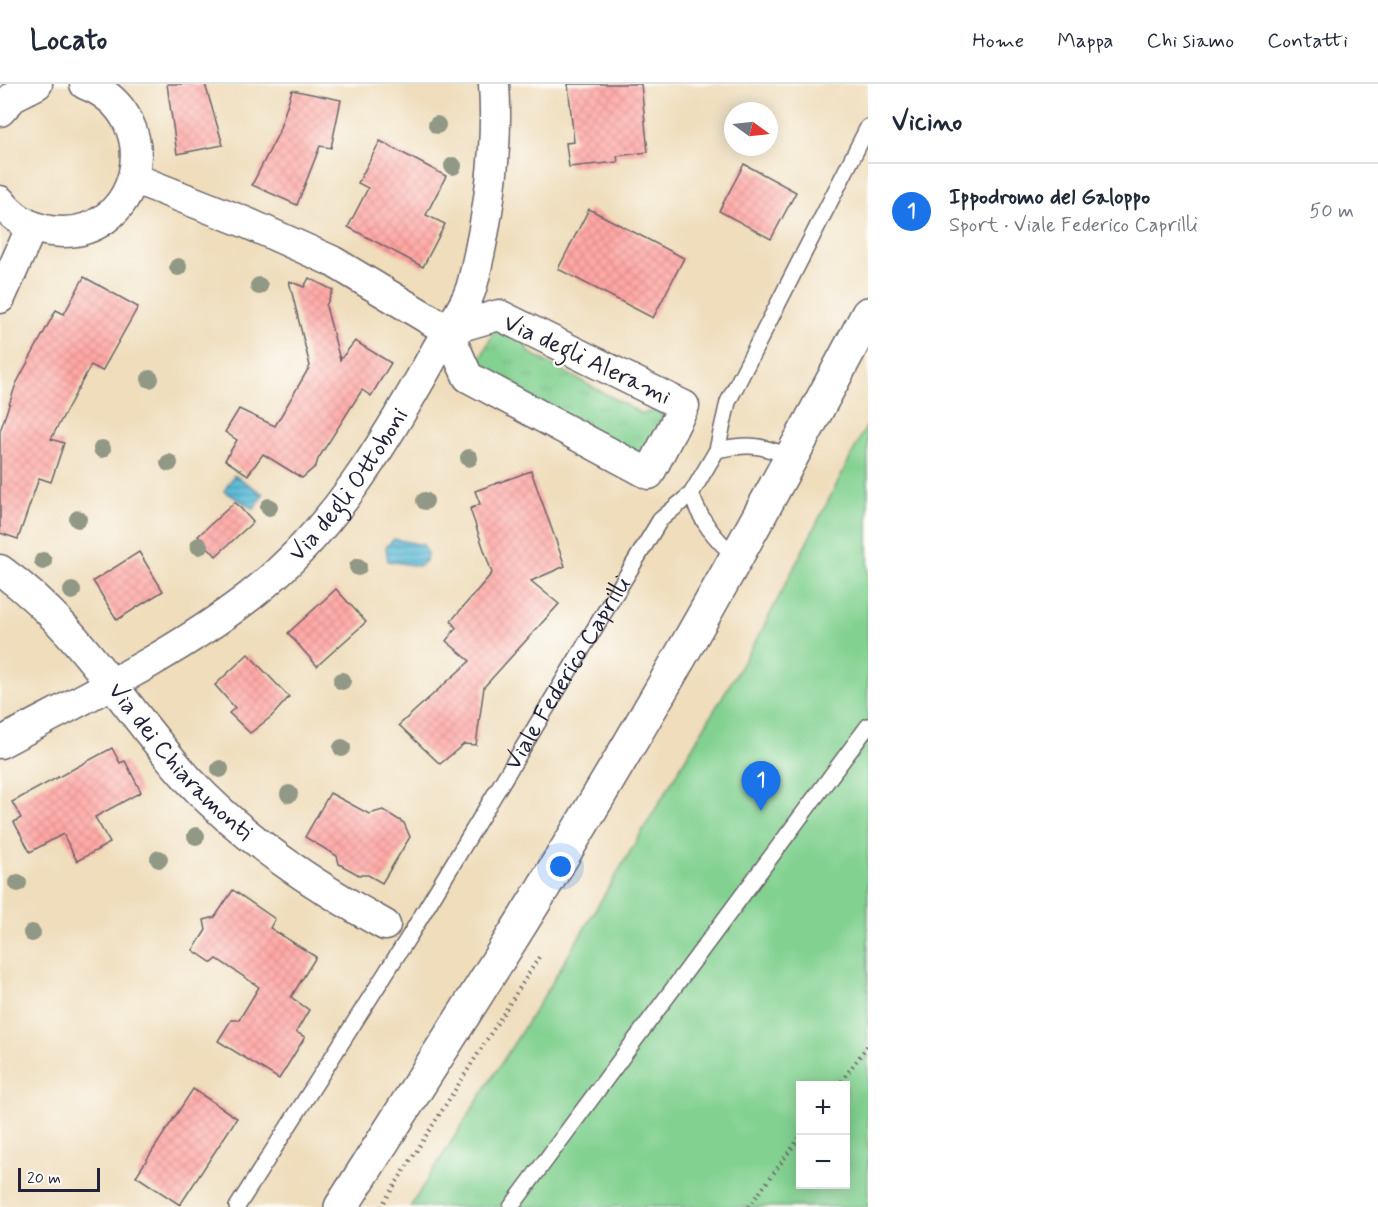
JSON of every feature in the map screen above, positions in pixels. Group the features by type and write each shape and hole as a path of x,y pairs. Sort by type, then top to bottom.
{"street":[{"path":"0,111 15,95 37,84"},
{"name":"Via degli Ottoboni","path":"0,743 111,683 212,624 251,595 324,525 388,438 447,330 470,294 483,236 495,153 497,117 494,84"},
{"path":"0,201 16,218 32,226 56,232 89,226 117,207 133,178 136,151 130,124 114,102 90,85"},
{"path":"133,178 247,223 332,261 447,330"},
{"path":"0,298 32,226"},
{"path":"341,1207 578,831 736,557 868,314"},
{"name":"Via degli Alerami","path":"499,315 684,406 650,474 468,377 447,330 499,315"},
{"name":"Via dei Chiaramonti","path":"0,570 21,585 66,626 189,780 252,838 332,896 385,925"}],"lane":[{"name":"Viale Federico Caprilli","path":"237,1207 410,935 660,520 691,494 717,450 728,402 868,127"},
{"path":"717,450 745,444 768,448 792,457"},
{"path":"691,494 699,516 714,537 736,557"},
{"path":"512,1207 868,726"}],"path":[{"path":"842,1081 868,1045"},
{"path":"748,1207 796,1144"}],"green space":[{"path":"497,326 523,337 528,352 642,414 656,410 663,415 641,465 475,369"},
{"path":"868,423 868,1207 410,1207 547,991 761,632"}],"water":[{"path":"234,475 263,494 254,509 224,491"},
{"path":"394,539 423,545 427,552 426,561 419,566 388,561 386,547"}],"building":[{"path":"167,84 205,84 223,145 177,154"},
{"path":"568,84 641,84 648,152 617,156 618,162 569,167 566,143 574,142"},
{"path":"292,90 341,100 331,148 320,146 297,205 252,185 278,134"},
{"path":"380,141 446,176 426,215 445,224 423,267 348,227 368,188 358,183"},
{"path":"744,164 796,192 771,239 719,211"},
{"path":"589,209 684,258 653,318 558,269"},
{"path":"84,277 138,307 102,371 91,365 51,439 64,443 51,482 39,478 18,539 0,533 0,431 16,384 56,310 64,314"},
{"path":"309,278 333,290 326,306 340,360 355,341 391,363 371,396 362,390 318,459 316,466 302,478 263,454 248,475 225,460 237,440 225,432 239,409 275,426 310,366 289,281 304,287"},
{"path":"531,471 565,566 531,581 559,604 484,687 476,745 464,744 440,764 399,725 470,661 446,641 456,628 451,621 492,573 470,509 480,504 475,491"},
{"path":"235,502 253,522 216,556 198,536"},
{"path":"139,552 163,591 117,620 93,581"},
{"path":"336,589 366,622 317,666 288,633"},
{"path":"248,654 289,697 271,717 250,733 229,713 235,708 215,685"},
{"path":"112,748 120,763 125,761 141,792 95,817 110,843 77,861 63,834 30,852 14,822 21,818 12,802"},
{"path":"330,793 369,814 383,810 404,823 410,837 382,883 368,875 359,875 339,864 337,856 305,837"},
{"path":"233,890 275,919 270,928 316,957 291,997 309,1010 296,1032 305,1037 279,1079 218,1041 231,1020 239,1020 259,987 217,959 212,963 193,950 206,930 204,920 215,917"},
{"path":"193,1089 237,1118 180,1205 136,1176"}],"place":[{"name":"Ippodromo del Galoppo","path":"761,811"}]}
